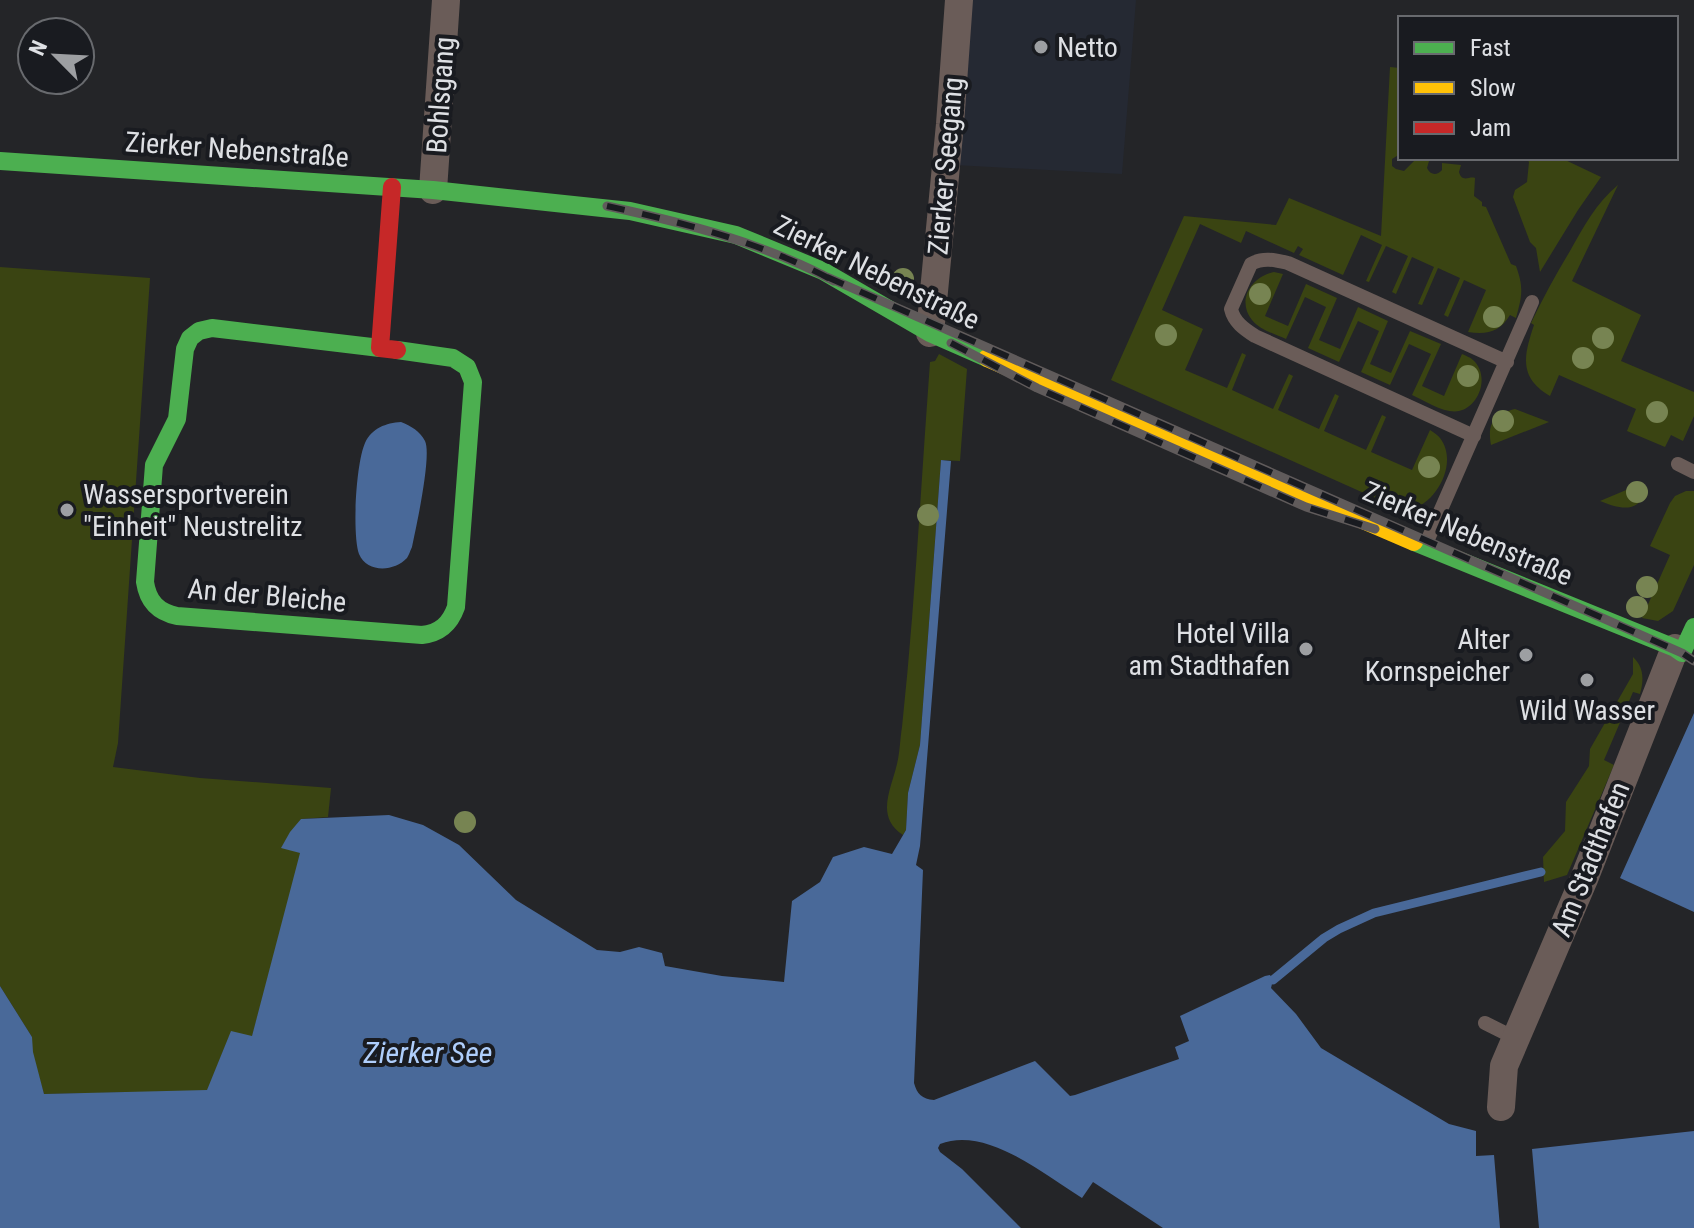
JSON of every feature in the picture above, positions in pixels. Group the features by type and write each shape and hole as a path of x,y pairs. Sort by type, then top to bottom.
{"street":[{"name":"Bohlsgang","path":"433,190 446,0"},
{"name":"Zierker Seegang","path":"930,333 959,0"},
{"name":"Zierker Nebenstraße","path":"0,161 433,190 630,211 736,235 823,271 930,333 1472,567 1675,648"},
{"path":"380,348 392,187"},
{"name":"An der Bleiche","path":"212,328 380,348 453,358 467,367 473,382 456,607 448,624 441,631 422,635 177,616 160,611 148,598 145,582 154,465 160,448 177,422 189,338 199,330 212,328"},
{"name":"Am Stadthafen","path":"1501,1107 1504,1066 1515,1038 1584,879 1675,648 1682,653 1694,627"}],"lane":[{"path":"1474,436 1255,336 1242,327 1233,317 1231,309 1251,264 1257,260 1288,263 1507,362"},
{"path":"1425,546 1532,302"},
{"path":"1678,464 1694,472"},
{"path":"1485,1023 1515,1038"}],"shaded area":[{"path":"970,0 1136,0 1122,174 955,165"}],"green space":[{"path":"1390,67 1398,68 1398,155 1392,159 1392,166 1404,171 1415,160 1429,161 1427,168 1436,174 1442,170 1442,163 1461,165 1459,172 1462,177 1475,178 1474,196 1486,207 1511,264 1516,266 1519,274 1521,292 1516,318 1510,315 1492,331 1468,332 1486,290 1464,280 1448,317 1444,315 1460,278 1438,268 1422,305 1418,304 1434,267 1412,257 1396,294 1392,292 1408,256 1386,246 1369,282 1366,281 1382,245 1361,235 1343,275 1299,255 1303,249 1298,246 1294,253 1246,231 1241,243 1200,224 1162,310 1203,329 1185,370 1227,388 1242,353 1246,355 1232,390 1273,409 1289,374 1293,376 1278,410 1319,429 1335,394 1339,396 1324,431 1366,450 1382,415 1386,417 1371,452 1412,470 1430,430 1437,435 1445,449 1445,472 1434,494 1415,508 1404,511 1111,380 1184,216 1276,225 1289,198 1381,236"},
{"path":"1528,160 1565,160 1601,177 1540,272 1536,248 1530,242 1513,197 1515,190 1527,182"},
{"path":"1618,185 1572,281 1641,315 1621,361 1694,392 1694,416 1683,441 1671,435 1665,447 1627,431 1636,409 1559,375 1550,396 1533,381 1526,365 1534,325 1531,323 1540,304 1591,215"},
{"name":"Wassersportverein \"Einheit\" Neustrelitz","path":"0,267 150,278 118,743 113,767 200,778 331,788 328,817 301,819 282,847 301,853 252,1037 231,1032 207,1091 44,1094 32,1052 32,1037 0,986"},
{"path":"1274,272 1283,274 1265,316 1288,326 1306,284 1337,298 1319,340 1340,349 1358,307 1388,321 1370,364 1391,373 1410,331 1441,344 1422,386 1444,396 1462,354 1473,360 1481,374 1477,397 1466,408 1448,411 1412,395 1431,354 1409,344 1390,385 1361,372 1379,331 1358,321 1339,362 1308,348 1326,307 1305,297 1286,339 1263,329 1247,312 1246,297 1259,278"},
{"path":"939,354 967,369 960,461 941,460 920,745 908,793 903,835 889,820 887,802 899,755 907,682 930,362 935,361"},
{"path":"1515,409 1549,422 1491,445 1491,425 1497,417"},
{"path":"1638,485 1647,490 1639,503 1633,506 1621,507 1600,501"},
{"path":"1694,491 1694,565 1673,611 1658,621 1642,618 1670,555 1650,546 1670,503 1675,496"},
{"path":"1633,657 1641,669 1641,689 1640,694 1633,692 1604,760 1614,765 1567,875 1544,882 1543,857 1565,831 1566,802 1589,766 1590,749 1633,674"}],"water":[{"path":"401,422 421,434 427,449 420,509 407,558 388,568 374,567 363,560 357,544 355,515 359,466 365,443 371,434 385,425"},
{"name":"Zierker See","path":"941,460 951,461 916,865 923,870 914,1083 918,1093 934,1100 1035,1061 1070,1096 1075,1095 1179,1059 1175,1047 1189,1041 1180,1016 1270,975 1273,980 1271,988 1296,1014 1321,1048 1449,1124 1476,1131 1476,1156 1494,1155 1500,1228 1163,1228 1093,1182 1082,1198 1014,1155 977,1141 958,1140 940,1144 940,1152 962,1169 1021,1228 0,1228 0,986 32,1037 44,1094 207,1090 231,1031 252,1036 300,853 281,848 301,819 389,815 423,825 459,845 516,900 597,950 620,952 639,947 662,953 665,966 784,982 792,901 820,882 833,857 864,847 892,854 906,830 908,793 920,745"},
{"path":"1694,713 1694,912 1620,878"},
{"path":"1694,1131 1694,1228 1539,1228 1532,1149"}],"waterway":[{"path":"1273,980 1324,938 1374,913 1541,872"}],"railway":[{"path":"607,206 752,245 834,281"},
{"path":"827,277 1682,653 1694,661"},
{"path":"951,343 1037,388 1306,507 1375,529"}],"traffic: fast":[{"path":"0,161 433,190 630,211 736,235 823,271 930,333 987,358"},
{"path":"380,348 212,328 199,331 190,338 185,349 177,419 154,465 145,582 151,600 159,609 177,616 422,635 439,630 447,623 456,607 473,382 467,367 453,358 397,350"},
{"path":"1414,542 1682,653 1694,627"}],"traffic: slow":[{"path":"987,358 1414,542"}],"traffic: jam":[{"path":"392,187 380,348 397,350"}],"place":[{"name":"Netto","path":"1041,47"},
{"name":"Wassersportverein \"Einheit\" Neustrelitz","path":"67,510"},
{"name":"Hotel Villa am Stadthafen","path":"1306,649"},
{"name":"Alter Kornspeicher","path":"1526,655"},
{"name":"Wild Wasser","path":"1587,680"}]}
